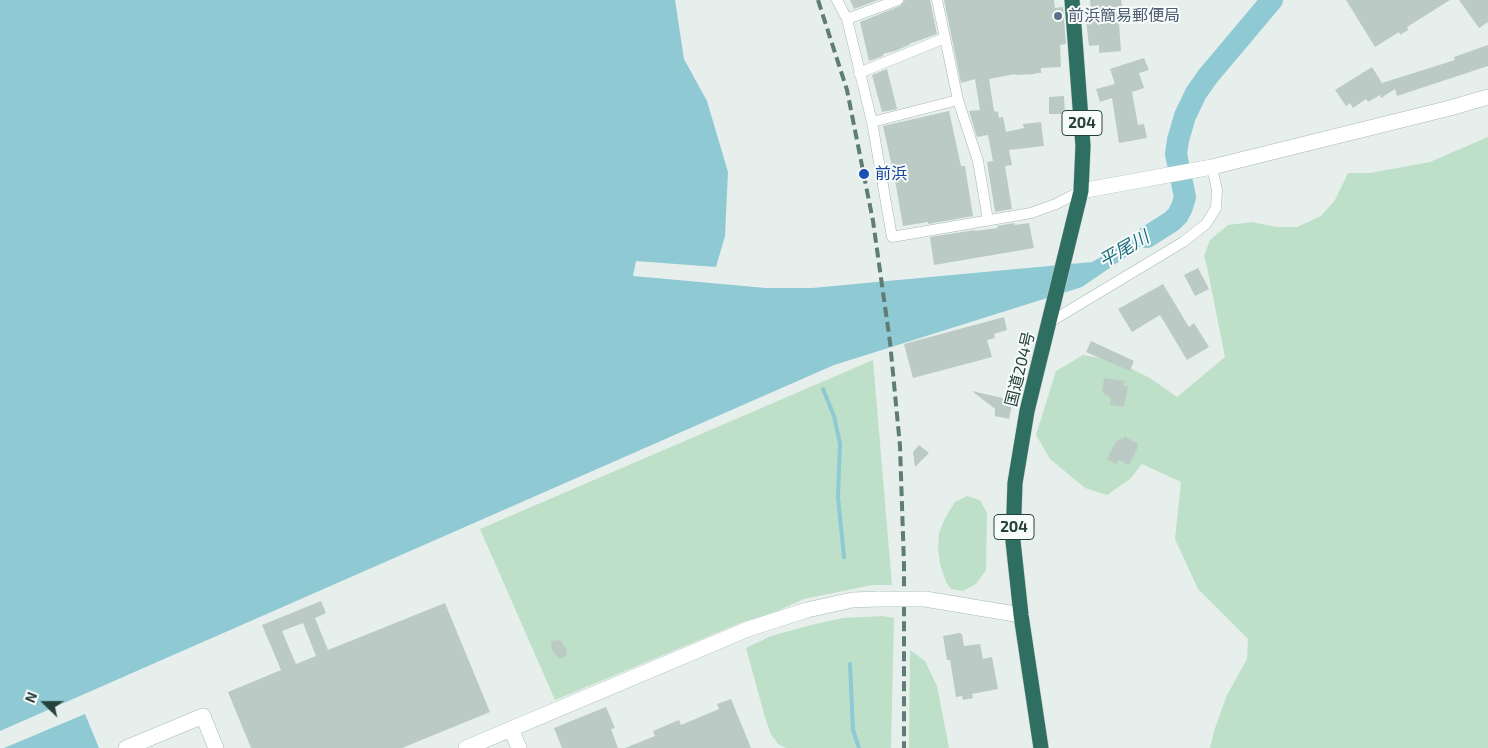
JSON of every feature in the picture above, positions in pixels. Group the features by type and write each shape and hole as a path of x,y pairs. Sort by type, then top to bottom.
{"highway":[{"name":"国道204号","path":"1041,748 1013,541 1014,483 1027,411 1081,192 1083,146 1072,0"}],"street":[{"path":"837,0 847,19 872,122 892,237 1031,213 1081,192 1174,176 1488,97"},
{"path":"847,19 898,0"},
{"path":"937,0 958,100 978,161 988,220"},
{"path":"859,74 945,38"},
{"path":"872,122 958,100"},
{"path":"1051,315 1183,242 1206,224 1216,208 1217,190 1206,168"},
{"path":"466,748 748,629 807,610 852,600 879,598 924,599 1022,615"},
{"path":"126,748 203,716 216,748"},
{"path":"511,729 519,748"}],"green space":[{"path":"1488,137 1488,748 1210,748 1227,695 1247,659 1248,639 1198,589 1175,539 1181,482 1142,464 1130,479 1107,495 1085,488 1050,459 1036,435 1056,371 1083,355 1116,361 1150,378 1177,397 1225,357 1204,256 1210,240 1228,225 1252,222 1276,227 1297,227 1321,216 1335,200 1348,173 1370,173 1430,162"},
{"path":"873,360 892,585 872,585 804,599 775,612 740,623 555,700 480,529"},
{"path":"967,496 980,500 987,513 986,570 976,584 963,591 951,589 946,582 940,564 938,549 939,533 945,518 955,502"},
{"path":"883,616 894,618 891,748 786,748 778,744 771,734 766,721 746,648 771,636 811,625 843,618"},
{"path":"910,650 925,661 937,686 949,748 909,748"}],"water":[{"path":"0,0 675,0 684,59 707,101 728,172 725,236 716,267 636,261 633,276 766,288 812,288 1092,262 1165,221 1173,221 1156,236 1082,287 834,365 0,731"},
{"path":"85,714 99,748 4,748"}],"building":[{"path":"850,0 878,0 854,9"},
{"path":"905,0 930,0 937,34 869,61 860,22 900,6"},
{"path":"944,0 1054,0 1055,8 1063,7 1066,44 1060,45 1061,67 1041,68 1041,73 1035,74 1015,74 989,79 994,111 998,112 999,118 1003,117 1006,132 1024,128 1023,124 1041,122 1044,146 1009,150 1012,165 1005,166 1012,209 995,212 987,162 993,161 988,135 977,137 969,111 980,110 975,79 961,83"},
{"path":"1090,0 1121,0 1123,11 1131,10 1133,21 1119,23 1121,51 1099,53 1099,45 1089,46 1085,11 1091,10"},
{"path":"1346,0 1450,0 1407,27 1408,30 1400,35 1399,32 1375,47"},
{"path":"1459,0 1488,0 1488,22 1479,28"},
{"path":"1488,45 1488,66 1397,96 1395,89 1381,98 1380,95 1368,102 1366,99 1353,108 1350,103 1346,106 1335,90 1372,67 1382,83 1455,60 1454,57"},
{"path":"1144,58 1149,70 1139,73 1144,88 1132,92 1138,125 1144,124 1147,138 1119,143 1112,98 1100,102 1096,89 1115,84 1110,69"},
{"path":"887,69 897,109 882,112 872,75"},
{"path":"1064,96 1065,114 1049,114 1049,97"},
{"path":"949,111 961,166 965,166 973,216 928,224 928,222 903,226 883,126"},
{"path":"1014,223 1015,225 1029,223 1034,248 934,265 930,237 998,228 997,226"},
{"path":"1198,268 1209,289 1195,296 1184,275"},
{"path":"1163,284 1189,327 1194,323 1209,347 1187,360 1160,315 1132,332 1118,309"},
{"path":"1004,317 1007,330 994,334 995,338 987,340 992,357 913,378 904,344"},
{"path":"1091,341 1134,361 1130,371 1086,352"},
{"path":"1104,378 1125,381 1123,386 1128,386 1124,407 1110,405 1111,398 1102,392"},
{"path":"972,391 1011,400 1010,404 1012,405 1009,419 995,416 995,409"},
{"path":"1124,436 1138,444 1129,465 1119,460 1116,464 1107,459 1116,441 1120,438 1123,439"},
{"path":"919,445 929,453 915,467 913,452"},
{"path":"321,601 326,613 315,618 328,650 445,603 490,712 402,748 251,748 228,692 281,670 262,625","holes":["303,623 316,656 296,664 282,631"]},
{"path":"962,634 964,646 980,644 983,659 992,657 998,689 972,694 973,698 963,700 962,696 956,697 950,660 947,660 943,636"},
{"path":"560,640 566,648 567,654 563,658 558,658 552,650 551,641"},
{"path":"731,699 751,748 625,748 655,736 653,731 679,720 681,725 719,709 717,704"},
{"path":"606,707 615,728 611,729 618,748 562,748 554,728"}],"waterway":[{"name":"平尾川","path":"1147,237 1172,221 1182,207 1185,197 1176,154 1185,116 1196,93 1272,0"},
{"path":"823,389 834,416 840,444 838,497 844,557"},
{"path":"850,664 853,730 859,748"}],"railway":[{"path":"818,0 847,90 873,221 890,342 900,446 904,565 904,748"}],"place":[{"name":"前浜簡易郵便局","path":"1058,16"},
{"name":"前浜","path":"864,174"}]}
